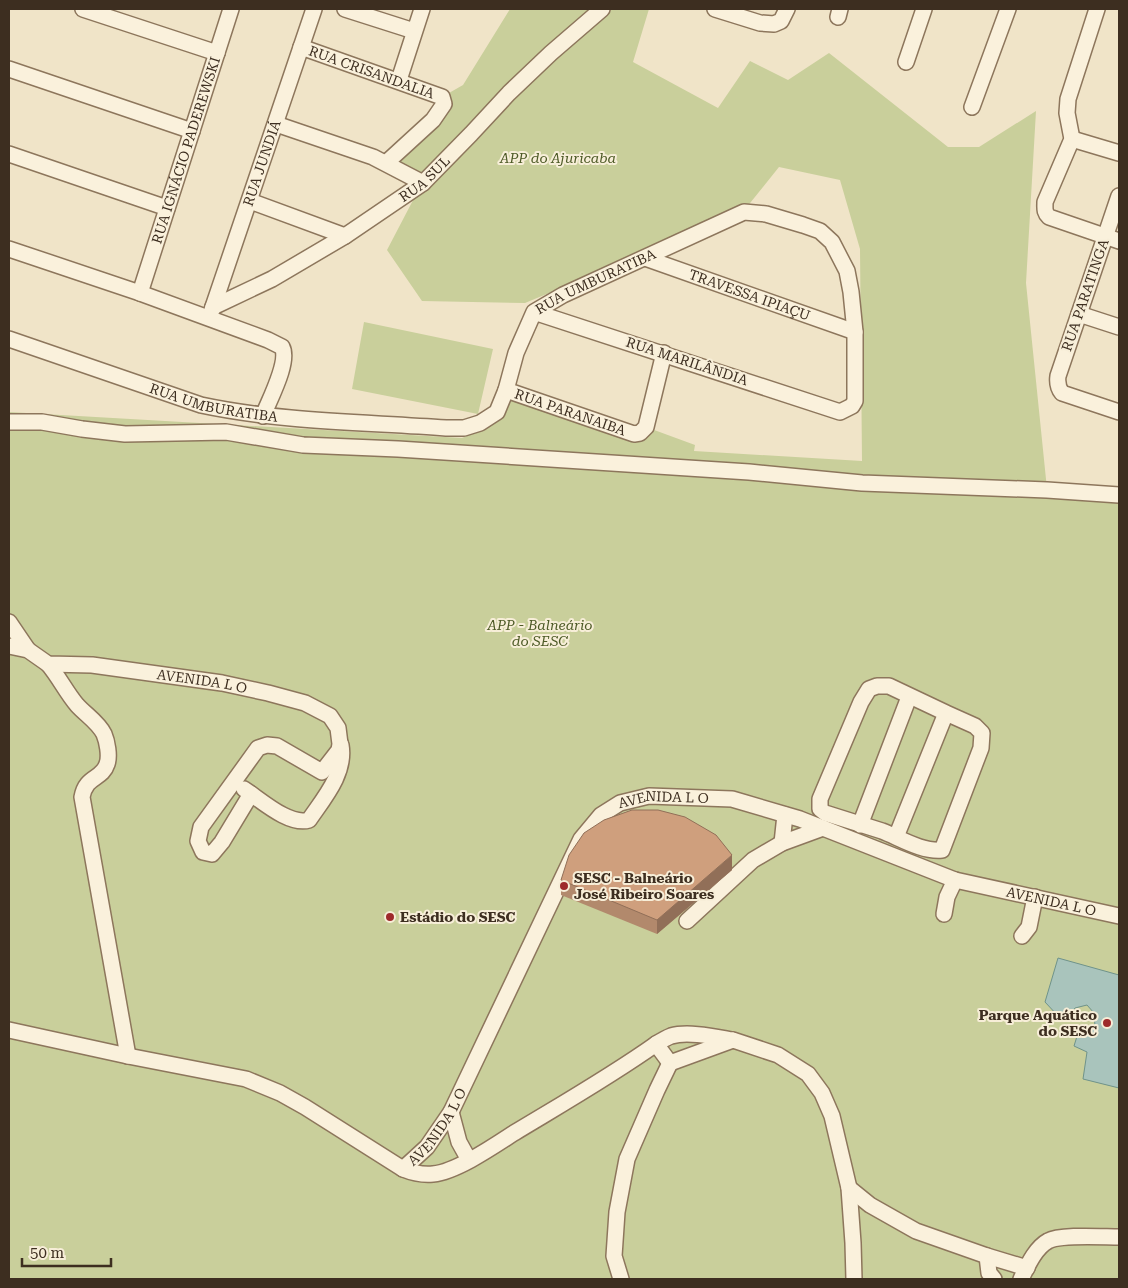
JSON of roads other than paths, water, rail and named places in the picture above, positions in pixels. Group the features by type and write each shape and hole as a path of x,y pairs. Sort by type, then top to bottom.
{"street":[{"path":"83,9 217,54"},
{"name":"RUA IGNÁCIO PADEREWSKI","path":"140,293 231,9"},
{"name":"RUA JUNDIÁ","path":"211,313 314,9"},
{"path":"346,9 414,31"},
{"path":"399,80 422,9"},
{"name":"RUA SUL","path":"211,313 345,236 422,183 551,52 602,9"},
{"path":"717,9 767,24 781,21 787,9"},
{"path":"906,62 924,9"},
{"path":"972,107 1008,9"},
{"path":"1097,9 1068,98 1067,113 1072,138 1045,202 1046,214 1049,217 1112,239"},
{"name":"RUA CRISANDALIA","path":"301,47 399,80 442,97 444,104 432,120 386,163"},
{"path":"9,69 192,131"},
{"path":"276,124 386,163 422,183"},
{"path":"1072,138 1119,154"},
{"path":"9,154 167,208"},
{"name":"RUA PARATINGA","path":"1119,196 1112,239 1079,314 1058,376 1059,389 1062,393 1119,412"},
{"path":"250,201 345,236"},
{"name":"RUA UMBURATIBA","path":"9,340 201,405 263,416 464,428 480,423 497,412 506,390 516,353 534,312 563,295 744,212 766,214 820,231 832,242 847,271 855,332 855,401 852,406 840,412"},
{"path":"9,249 140,293 211,313 282,347 284,357 280,375 263,416"},
{"name":"TRAVESSA IPIAÇU","path":"645,258 855,332"},
{"name":"RUA MARILÂNDIA","path":"534,312 840,412"},
{"path":"1079,314 1119,327"},
{"name":"RUA PARANAIBA","path":"506,390 634,434 640,433 646,426 664,353"},
{"path":"9,422 42,422 98,432 125,434 226,432 302,445 398,449 720,470 862,483 1047,490 1119,495"},
{"path":"9,622 28,650 48,664 57,674 78,706 97,724 104,735 107,746 107,764 101,774 88,781 83,789 82,797 128,1056"},
{"path":"9,646 28,650"},
{"name":"AVENIDA L O","path":"48,664 92,665 222,683 305,703 330,716 338,728 342,755 338,775 309,820 302,822 287,818 251,794"},
{"path":"889,686 946,713 975,726 982,733 982,748 942,850 928,849 825,813 820,808 820,798 861,702 869,688 889,686"},
{"path":"860,824 909,696"},
{"path":"896,837 946,713"},
{"path":"232,782 251,794 222,842 212,854 203,852 198,842 201,827 232,782 258,748 267,744 277,746 322,772 339,750 340,744"},
{"name":"AVENIDA L O","path":"403,1169 427,1147 451,1112 581,838 601,815 620,803 649,796 732,799 823,828 955,880 1119,916"},
{"path":"782,843 785,815"},
{"path":"687,921 753,860 782,843 823,828"},
{"path":"873,848 880,831"},
{"path":"944,914 947,898 955,880"},
{"path":"1022,936 1029,927 1035,897"},
{"path":"9,1030 246,1079 280,1093 403,1169 417,1174 434,1174 469,1160 625,1066 671,1036 708,1036 733,1040 778,1054 808,1074 822,1093 832,1116 849,1188 854,1279"},
{"path":"621,1279 614,1256 617,1212 627,1159 656,1090 670,1062 733,1040"},
{"path":"656,1044 670,1062"},
{"path":"451,1112 459,1142 469,1160"},
{"path":"849,1188 870,1205 916,1230 987,1256 1024,1274 1040,1248 1048,1240 1058,1237 1119,1237"},
{"path":"987,1256 989,1273 994,1279"}],"water":[{"name":"Parque Aquático do SESC","path":"1058,958 1119,975 1119,1088 1083,1079 1087,1052 1074,1046 1078,1033 1095,1026 1094,1013 1087,1005 1075,1008 1067,1019 1059,1017 1045,1002"}],"place":[{"name":"SESC - Balneário José Ribeiro Soares","path":"564,886"},
{"name":"Estádio do SESC","path":"390,917"},
{"name":"Parque Aquático do SESC","path":"1107,1023"}],"park label":[{"name":"APP do Ajuricaba","path":"558,158"},
{"name":"APP - Balneário do SESC","path":"540,634"}]}
